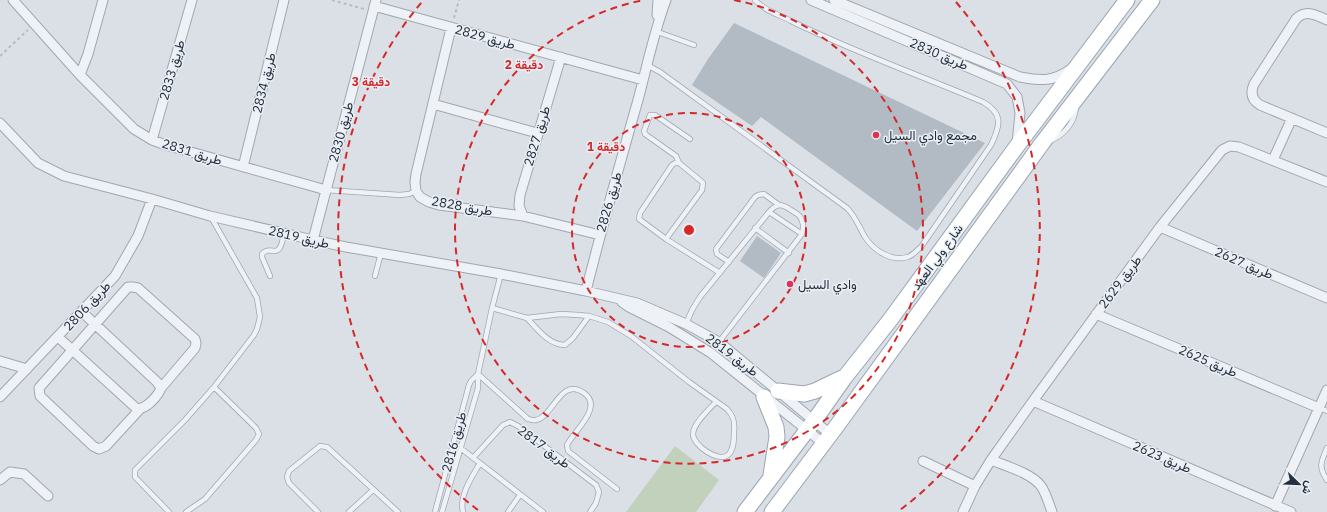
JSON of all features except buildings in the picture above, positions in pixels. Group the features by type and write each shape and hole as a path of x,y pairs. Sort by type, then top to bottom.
{"main road":[{"name":"شارع ولي العهد","path":"772,512 818,433 845,376 890,320 1017,146 1127,0"},
{"name":"شارع ولي العهد","path":"745,512 771,475 818,433 1044,142 1152,0"},
{"path":"778,391 804,394 815,391 845,376"},
{"path":"764,397 776,427 777,437 771,475"},
{"path":"763,512 812,446 818,433"}],"street":[{"name":"طريق 2831","path":"13,0 80,75 134,129 152,140 326,190"},
{"path":"80,75 88,54 103,0"},
{"name":"طريق 2833","path":"152,140 192,0"},
{"name":"طريق 2834","path":"243,167 284,0"},
{"name":"طريق 2826","path":"658,0 658,20"},
{"name":"طريق 2826","path":"586,291 658,20 666,0"},
{"name":"طريق 2830","path":"811,0 1007,84 1017,97 1020,112 1017,146"},
{"name":"طريق 2830","path":"834,0 1020,77 1041,80 1054,78 1067,72 1083,60"},
{"name":"طريق 2829","path":"374,6 643,80"},
{"name":"طريق 2830","path":"313,240 374,6"},
{"path":"1327,20 1310,13 1302,14 1296,19 1252,88 1252,96 1257,103 1327,133"},
{"name":"طريق 2828","path":"451,28 416,174 416,191 420,197 439,205 523,216 600,235"},
{"name":"طريق 2827","path":"523,216 519,206 520,195 537,133 561,57"},
{"path":"433,104 537,133"},
{"path":"1276,161 1294,119"},
{"name":"طريق 2819","path":"0,123 38,163 64,176 210,216 313,240 501,274 637,303 686,324 719,342 778,391 818,433"},
{"name":"طريق 2629","path":"963,512 991,460 1032,401 1160,227 1219,153 1226,147 1239,147 1327,182"},
{"name":"طريق 2806","path":"0,397 115,276 138,236 152,199"},
{"name":"طريق 2627","path":"1160,227 1327,298"},
{"path":"133,286 138,288 195,339 196,343 195,348 160,388 159,392 144,408 140,409 106,446 99,449 93,446 40,396 39,388 43,382 73,350 128,287 133,286"},
{"name":"طريق 2819","path":"620,300 629,307 662,323 711,353 764,397 818,433"},
{"path":"82,312 157,382 160,388"},
{"name":"طريق 2625","path":"1096,314 1323,409"},
{"path":"683,336 686,324"},
{"path":"58,337 136,408 140,409"},
{"path":"711,353 719,342"},
{"path":"0,361 8,365 27,369"},
{"path":"1276,506 1323,409 1327,390"},
{"name":"طريق 2623","path":"1032,401 1291,512"},
{"path":"991,460 1008,466 1032,478 1041,486 1052,512"},
{"path":"923,461 976,486"},
{"path":"0,480 10,472 24,474 48,496"}],"lane":[{"path":"647,65 660,72 847,208 857,220 866,239 888,257 899,259 910,256 925,242 991,146 998,131 998,118 995,110 983,102 814,32 768,10 754,0"},
{"path":"655,31 694,45"},
{"path":"666,239 702,190 703,184 679,163 676,156 645,134 644,131 650,115 656,115 690,138"},
{"path":"679,163 672,165 638,216 639,219 666,239 720,273"},
{"path":"326,190 400,195 409,194 416,191"},
{"path":"719,342 789,253 802,234 802,221 799,215 785,206 779,205 764,194 755,197 716,249 718,254 729,262"},
{"path":"686,324 696,303 755,228 773,207 779,205"},
{"path":"769,212 802,234"},
{"path":"169,512 135,477 135,470 185,420 214,387 254,335 259,323 260,310 257,298 210,216"},
{"path":"755,228 789,253"},
{"path":"270,276 262,254 266,251 279,250 282,245 284,233"},
{"path":"375,276 381,253"},
{"name":"طريق 2816","path":"442,512 478,388 478,374 501,274"},
{"path":"492,308 527,318 561,314 589,316 614,325 631,336 731,413 734,423 733,444 729,455 723,458 717,457 695,443 693,434 696,426 716,402"},
{"path":"527,318 550,340 565,345 573,338 589,316"},
{"path":"478,374 528,419 535,421 542,418 564,392 578,390 585,394 590,400 591,407 589,414 571,437 567,445 568,451 617,489"},
{"name":"طريق 2816","path":"435,512 469,385 471,380 478,374"},
{"path":"186,512 205,499 256,440 259,434 256,428 214,387"},
{"name":"طريق 2817","path":"473,458 503,425 510,422 518,426 596,486 599,492 596,503 590,512"},
{"path":"454,443 542,512"},
{"path":"318,512 289,483 287,478 289,471 320,446 327,447 398,512"},
{"path":"1327,448 1321,465 1322,473 1327,480"},
{"path":"462,512 461,506 463,495 480,463"},
{"path":"349,512 373,490"},
{"path":"508,512 520,495"}],"path":[{"path":"332,0 374,6"},
{"path":"451,28 459,0"},
{"path":"0,56 35,24"}],"green space":[{"path":"675,446 719,480 696,512 626,512"}],"place":[{"name":"مجمع وادي السيل","path":"876,135"},
{"name":"وادي السيل","path":"790,284"}]}
